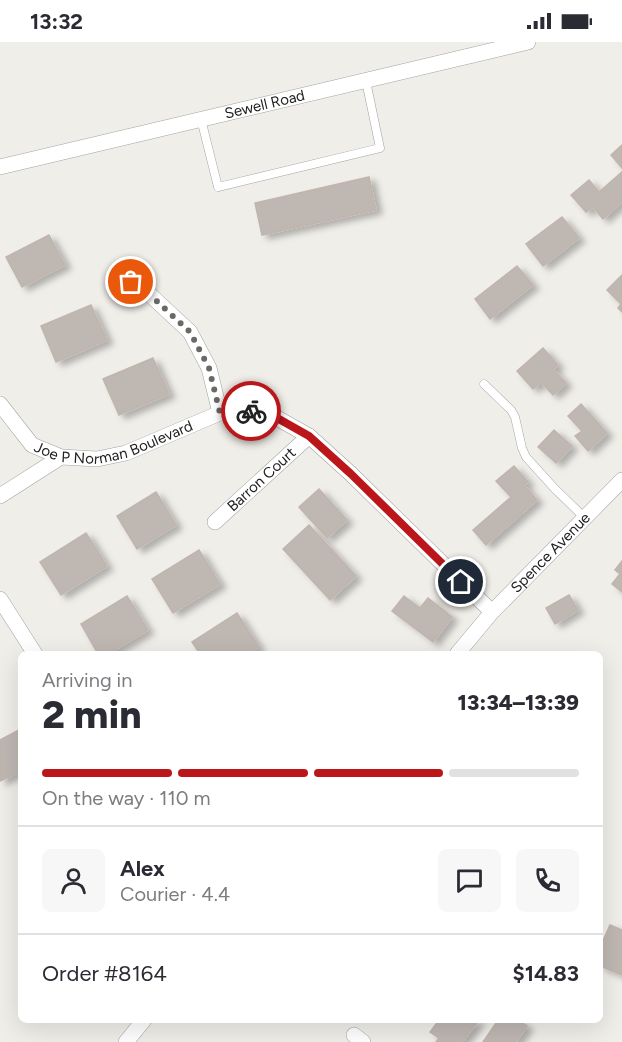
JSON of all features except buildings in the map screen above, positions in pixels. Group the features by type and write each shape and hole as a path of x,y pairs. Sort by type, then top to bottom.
{"street":[{"name":"Sewell Road","path":"0,167 528,42"},
{"path":"116,274 146,291 190,332 209,368 220,413"},
{"name":"Joe P Norman Boulevard","path":"0,404 32,445 61,457 97,459 126,453 220,413 248,410 270,414 309,436 492,612"},
{"name":"Barron Court","path":"215,522 309,436"},
{"path":"0,496 61,457"},
{"name":"Spence Avenue","path":"460,651 492,612 622,480"},
{"path":"0,599 33,651"},
{"path":"126,1042 142,1023"}],"lane":[{"path":"201,120 218,187 380,148 366,81"},
{"path":"484,384 511,410 517,422 526,457 585,518"}],"way so far":[{"path":"131,282 146,291 190,332 209,368 220,413 251,411"}],"route":[{"path":"251,411 270,414 309,436 461,582"}]}
